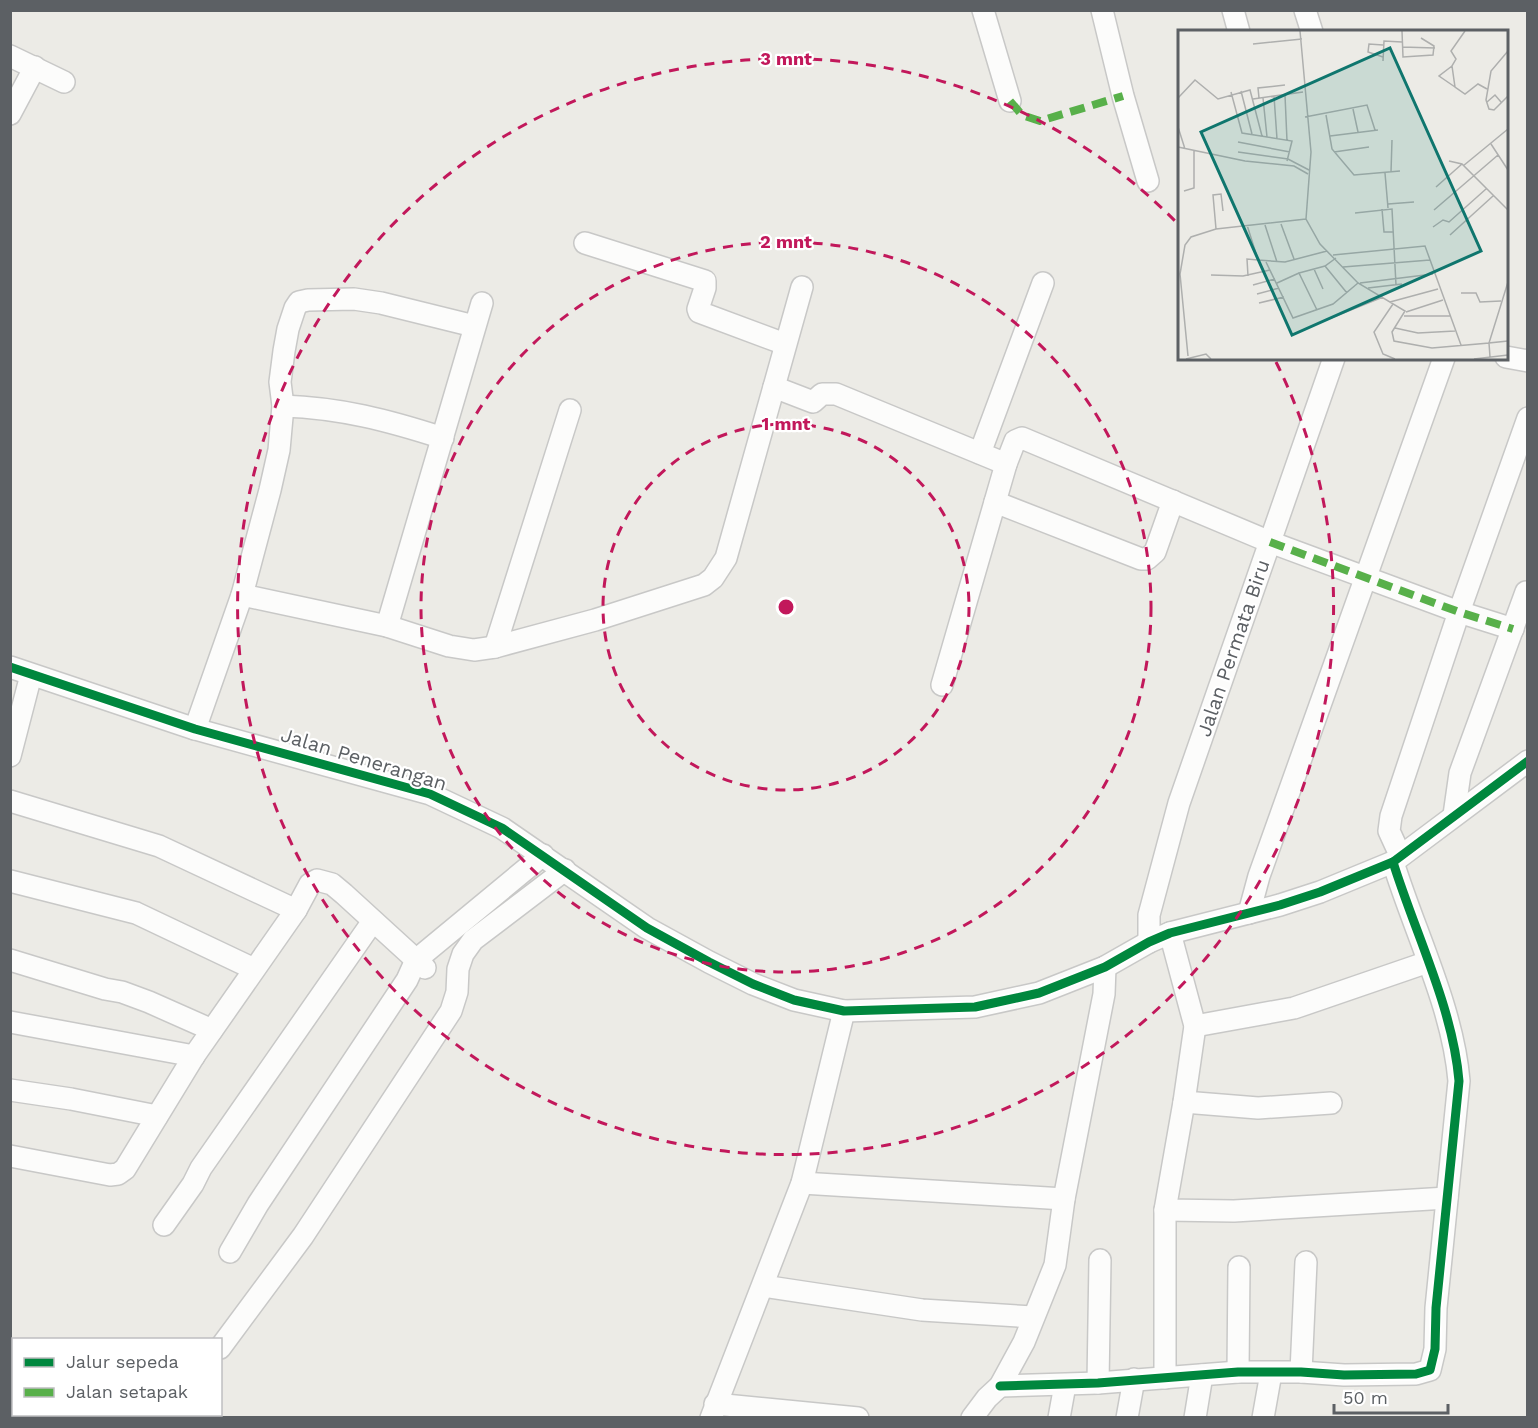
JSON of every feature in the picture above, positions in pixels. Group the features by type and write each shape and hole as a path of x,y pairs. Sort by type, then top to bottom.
{"street":[{"path":"983,10 1010,101"},
{"path":"1102,10 1123,96 1148,182"},
{"path":"1233,10 1238,30"},
{"path":"1305,10 1311,30"},
{"path":"10,56 64,82"},
{"path":"10,114 35,67"},
{"path":"585,243 705,281 699,312 785,344"},
{"path":"980,453 1042,282"},
{"path":"242,595 387,626 449,646 474,650 495,647 595,620 704,585 713,578 726,558 802,286"},
{"path":"195,729 242,595 279,450 283,406 280,382 284,351 288,329 299,302 354,299 381,303 474,326"},
{"path":"387,626 482,303"},
{"path":"1508,357 1527,361"},
{"name":"Jalan Permata Biru","path":"1149,942 1149,915 1153,895 1179,803 1333,360"},
{"path":"1249,913 1258,876 1443,360"},
{"path":"774,387 813,402 822,394 836,394 1006,464"},
{"path":"283,406 321,408 387,420 443,438"},
{"path":"495,647 570,410"},
{"path":"1000,1386 1098,1383 1238,1372 1355,1375 1416,1374 1431,1370 1435,1349 1435,1326 1459,1081 1456,1052 1389,831 1460,612 1527,418"},
{"path":"942,685 1006,464 1015,441 1022,438 1270,542 1460,612 1513,629"},
{"path":"995,502 1147,560 1155,552 1173,501"},
{"path":"1454,815 1460,773 1526,591"},
{"name":"Jalan Penerangan","path":"10,667 195,729 430,794 502,828 647,928 709,962 753,984 794,1000 844,1011 975,1007 1040,993 1105,967 1170,933 1249,913 1320,891 1396,859 1527,761"},
{"path":"10,756 31,675"},
{"path":"10,801 159,846 296,910"},
{"path":"230,1252 258,1204 407,980 421,964 475,919 554,862"},
{"path":"222,1345 303,1236 451,1011 457,992 458,969 463,954 473,940 554,862"},
{"path":"10,1156 110,1175 118,1174 124,1169 194,1056 296,910 310,884 317,880 338,889 421,964"},
{"path":"10,881 136,913 254,969"},
{"path":"164,1225 193,1184 201,1168 373,921"},
{"path":"1165,1378 1165,1210 1195,1026 1170,933"},
{"path":"10,960 122,992 212,1030"},
{"path":"1195,1026 1293,1008 1428,962"},
{"path":"972,1418 987,1398 1000,1386 1024,1342 1055,1265 1064,1199 1104,994 1105,967"},
{"path":"844,1011 802,1183 713,1411 858,1418"},
{"path":"10,1022 194,1056"},
{"path":"10,1090 157,1116"},
{"path":"1184,1102 1258,1108 1331,1103"},
{"path":"802,1183 1064,1199"},
{"path":"1165,1210 1234,1210 1447,1198"},
{"path":"1098,1383 1100,1260"},
{"path":"1300,1372 1306,1262"},
{"path":"1238,1372 1239,1267"},
{"path":"763,1286 922,1310 1033,1317"},
{"path":"1263,1418 1271,1373"},
{"path":"1195,1418 1202,1375"},
{"path":"1127,1418 1134,1379"},
{"path":"1059,1418 1065,1384"}],"marked path":[{"path":"1010,101 1022,115 1040,121 1123,96"},
{"path":"1270,542 1459,612 1513,629"}],"cycle path":[{"path":"10,667 195,729 430,794 502,828 647,928 709,962 753,984 794,1000 844,1011 975,1007 1039,993 1105,967 1170,933 1280,905 1320,892 1393,862 1528,761"},
{"path":"1000,1386 1098,1383 1238,1372 1344,1375 1416,1374 1430,1370 1435,1349 1436,1308 1459,1081 1449,1026 1441,998 1393,862"}]}
